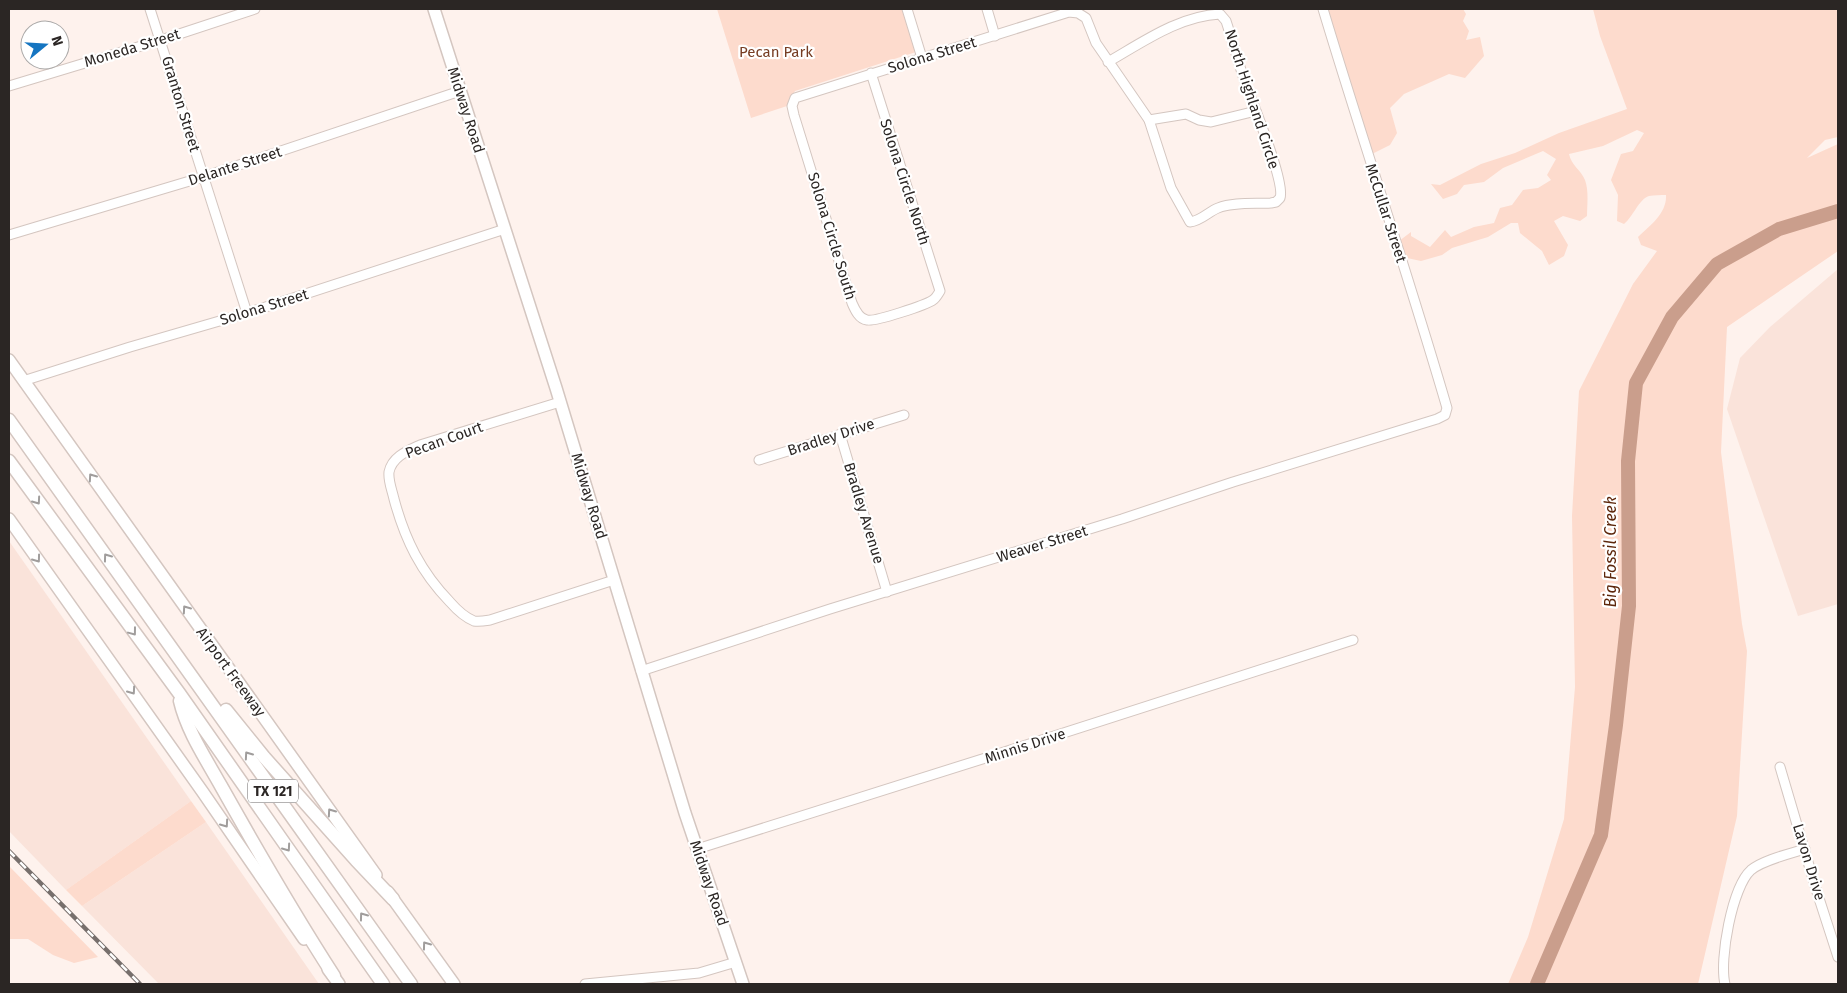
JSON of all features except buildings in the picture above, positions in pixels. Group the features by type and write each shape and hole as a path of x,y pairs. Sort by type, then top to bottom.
{"highway":[{"name":"TX 121","path":"9,420 411,984"},
{"name":"TX 121","path":"9,461 178,693 383,984"},
{"path":"136,597 155,610 234,721 264,757 393,899"},
{"path":"178,693 184,717 193,735 305,931 336,980"}],"main road":[{"name":"Midway Road","path":"434,9 560,402 697,849 743,984"},
{"name":"Airport Freeway","path":"9,360 453,983"},
{"path":"9,519 197,783 302,936 336,980"}],"street":[{"name":"Granton Street","path":"150,9 247,313"},
{"name":"Moneda Street","path":"9,86 161,40 255,9"},
{"path":"907,9 922,58"},
{"path":"987,9 996,36"},
{"name":"McCullar Street","path":"1323,9 1430,348 1447,408 1443,416"},
{"path":"1068,11 1078,13 1086,18 1096,44 1149,120 1186,114 1211,122 1256,111"},
{"name":"Solona Street","path":"795,98 996,36 1068,11"},
{"name":"North Highland Circle","path":"1108,62 1178,24 1206,15 1220,14 1226,21 1272,156 1282,194 1276,202 1231,205 1217,208 1196,221 1190,222 1171,188 1149,120"},
{"name":"Solona Circle North","path":"872,73 940,291"},
{"name":"Delante Street","path":"9,235 203,177 460,91"},
{"name":"Solona Circle South","path":"795,98 792,106 794,115 856,312 868,321 878,319 934,300 940,291"},
{"name":"Solona Street","path":"23,381 247,313 504,229"},
{"name":"Pecan Court","path":"560,402 420,445 403,452 389,471 389,482 400,522 413,553 435,587 462,615 474,620 490,620 614,580"},
{"name":"Bradley Drive","path":"760,460 904,414"},
{"name":"Weaver Street","path":"641,671 1443,416"},
{"name":"Bradley Avenue","path":"840,434 887,592"},
{"name":"Minnis Drive","path":"697,849 1353,640"},
{"name":"Lavon Drive","path":"1780,766 1838,957"},
{"path":"1725,984 1722,972 1727,930 1742,881 1752,869 1761,864 1805,849"},
{"path":"586,984 699,973 736,962"}],"shaded area":[{"path":"1838,269 1838,604 1798,616 1727,409 1740,358 1770,327"},
{"path":"9,541 191,801 66,890 9,831"},
{"path":"206,822 319,984 159,984 82,906"}],"green space":[{"name":"Pecan Park","path":"717,9 902,9 916,52 795,91 787,106 751,118"},
{"path":"1323,9 1463,9 1466,14 1463,21 1469,31 1466,40 1480,37 1484,56 1465,78 1449,74 1404,94 1390,108 1397,133 1390,145 1368,156"},
{"path":"1593,9 1838,9 1838,137 1825,140 1807,158 1838,144 1838,251 1727,327 1721,452 1747,651 1737,816 1698,984 1508,984 1528,937 1564,819 1575,687 1572,516 1579,391 1633,284 1657,251 1641,245 1638,237 1661,213 1666,201 1666,195 1649,196 1642,201 1624,224 1617,221 1618,195 1611,180 1621,154 1633,151 1644,133 1637,130 1603,146 1569,154 1585,180 1587,216 1580,221 1563,216 1554,221 1568,245 1564,256 1549,265 1542,251 1520,233 1518,223 1511,223 1488,237 1452,248 1442,255 1421,261 1407,258 1399,241 1411,232 1411,236 1430,247 1445,230 1451,237 1474,227 1494,223 1500,208 1512,205 1523,190 1538,188 1551,180 1547,175 1556,159 1543,151 1503,168 1484,182 1464,185 1457,194 1443,199 1431,184 1440,185 1481,164 1515,153 1559,133 1627,109 1600,36"},
{"path":"191,801 206,822 82,906 66,890"},
{"path":"9,866 98,957 74,963 53,955 28,939 9,939"}],"waterway":[{"name":"Big Fossil Creek","path":"1537,984 1601,835 1616,725 1629,606 1628,461 1636,383 1672,317 1717,264 1779,229 1838,211"}],"railway":[{"path":"9,851 140,984"}]}
